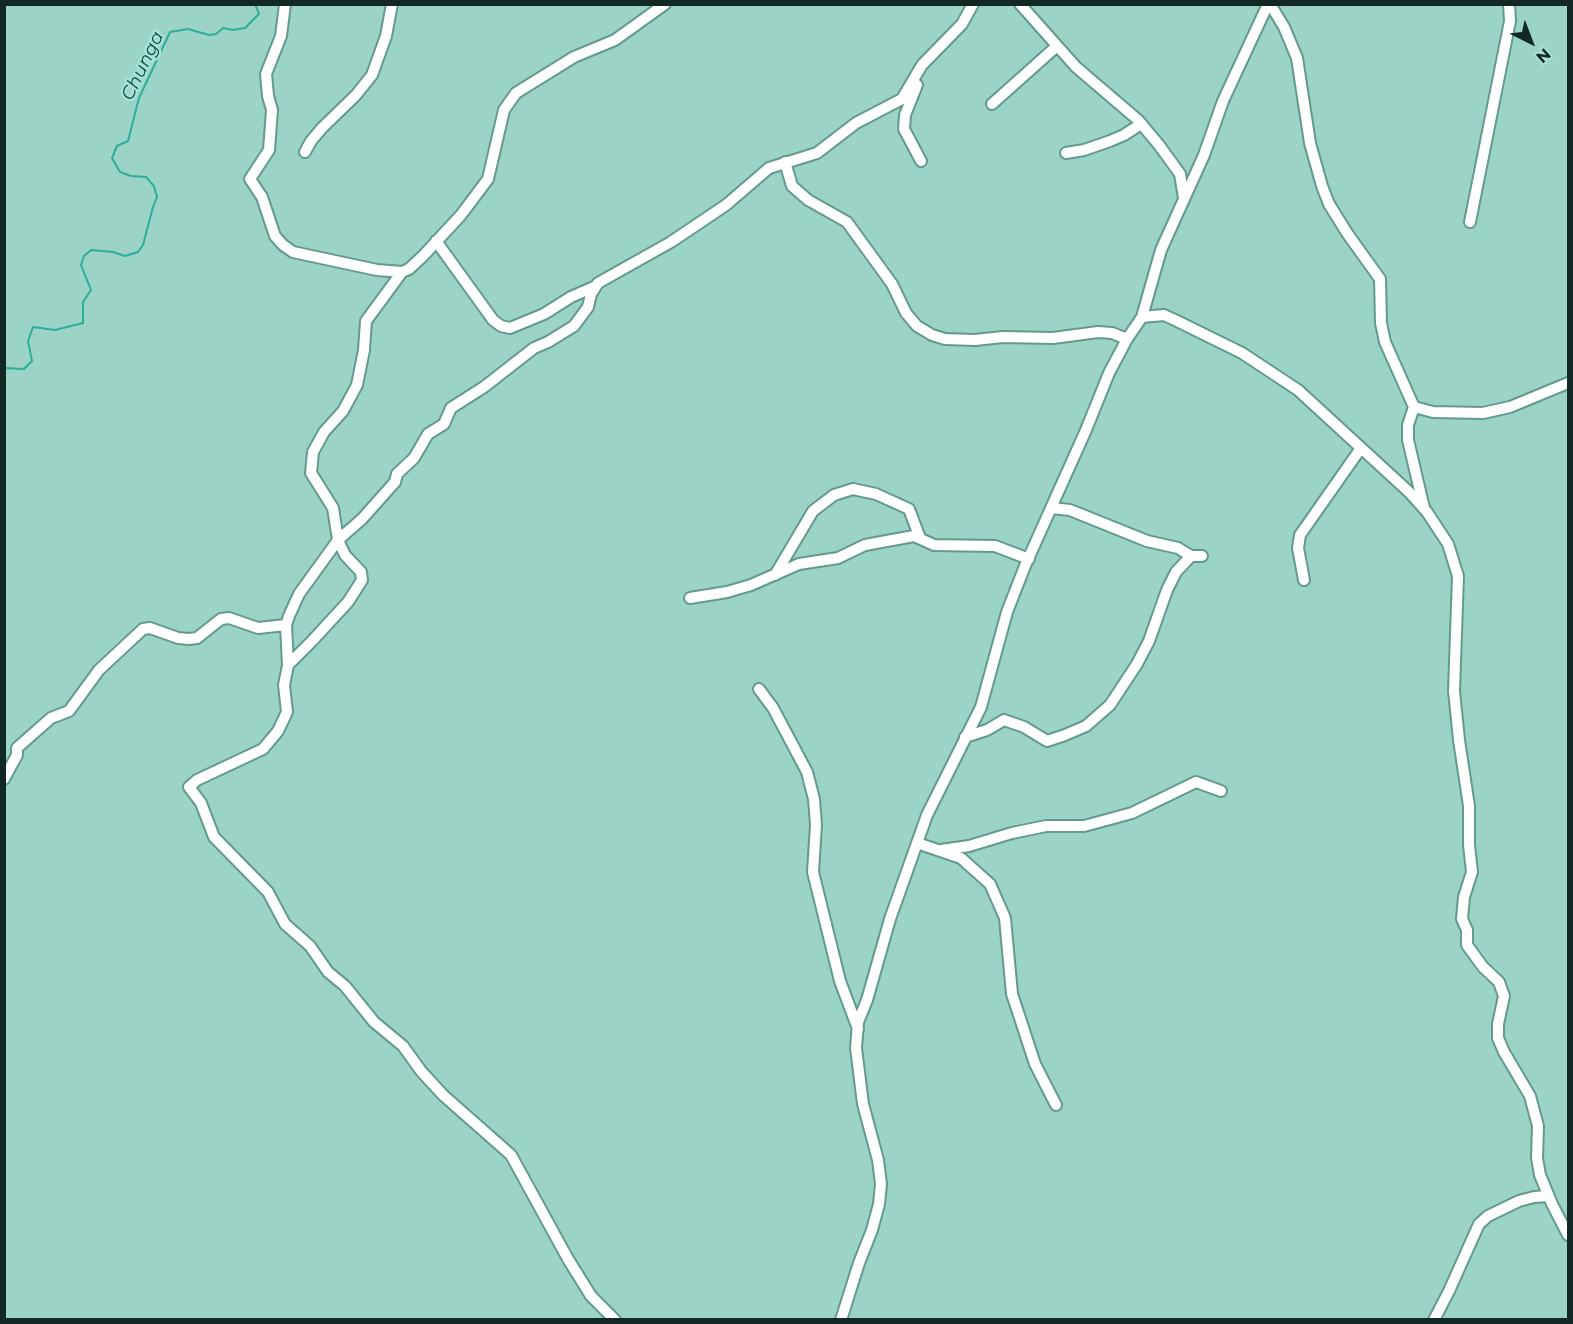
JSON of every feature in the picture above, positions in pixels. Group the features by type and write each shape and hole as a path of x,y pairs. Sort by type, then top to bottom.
{"street":[{"path":"285,4 281,36 266,74 272,110 269,150 250,179 262,197 275,236 293,252 377,270 402,272 409,269 461,215 488,179 504,110 516,93 574,57 615,40 665,4"},
{"path":"305,152 316,135 356,95 372,75 386,36 392,4"},
{"path":"436,241 493,320 501,326 510,328 544,314 571,297 597,286 726,206 770,168 818,153 856,123 902,99 922,65 962,24 974,4"},
{"path":"1020,4 1076,67 1141,124 1159,145 1180,174 1184,198"},
{"path":"841,1320 879,1204 881,1184 878,1160 863,1104 857,1058 858,1029 890,919 927,815 981,707 1007,612 1109,373 1126,339 1142,317 1161,250 1204,155 1223,101 1269,4"},
{"path":"1269,4 1284,27 1297,58 1310,143 1322,186 1335,214 1380,279 1381,323 1385,342 1414,407 1408,425 1408,440 1424,509"},
{"path":"1470,222 1510,21 1509,4"},
{"path":"992,104 1057,46"},
{"path":"921,161 904,129 905,115 922,65"},
{"path":"1066,153 1105,143 1141,124"},
{"path":"785,162 792,186 808,200 847,222 892,284 906,313 917,326 932,335 945,339 975,340 1003,337 1022,339 1073,336 1098,332 1112,333 1126,339"},
{"path":"288,665 348,602 362,580 361,572 345,555 338,540 333,508 311,473 313,452 324,432 339,417 354,392 359,379 366,321 402,272"},
{"path":"597,286 591,294 588,308 574,326 534,348 484,387 452,408 444,424 428,434 414,458 397,474 394,482 362,519 338,540 299,594 286,625 288,665 284,685 286,712 272,740 263,748 197,780 189,787 201,803 214,837 268,892 285,924 310,946 328,972 345,986 374,1022 403,1046 421,1071 443,1095 511,1155 567,1259 591,1296 615,1320"},
{"path":"1142,317 1164,315 1242,352 1298,390 1361,447 1424,509 1448,544 1458,576 1454,690 1458,740 1469,806 1472,872 1464,897 1462,919 1467,930 1467,945 1483,967 1499,982 1504,996 1498,1024 1498,1038 1535,1109 1540,1175 1548,1196 1569,1235"},
{"path":"1414,407 1433,412 1483,413 1510,407 1569,383"},
{"path":"1304,580 1298,548 1300,535 1361,447"},
{"path":"775,574 813,511 834,495 853,489 876,494 909,509 920,538"},
{"path":"965,737 987,730 1004,720 1024,726 1047,741 1086,726 1110,705 1137,664 1149,641 1167,590 1176,572 1196,556 1178,548 1147,541 1070,510 1052,508"},
{"path":"690,598 727,592 751,585 800,564 838,558 865,545 914,536 934,545 995,546 1029,559"},
{"path":"4,779 17,755 17,748 51,718 69,711 99,670 143,629 150,628 178,638 189,639 197,638 221,619 229,618 258,628 286,625"},
{"path":"759,689 773,708 807,772 814,799 816,825 813,872 840,981 858,1029"},
{"path":"938,850 969,846 1046,826 1084,826 1100,822 1132,813 1196,782 1221,791"},
{"path":"917,843 961,858 990,884 1005,918 1012,994 1035,1064 1056,1105"},
{"path":"1434,1320 1479,1224 1488,1216 1519,1201 1548,1196"}],"waterway":[{"name":"Chunga","path":"4,368 24,369 32,361 28,341 33,327 55,330 83,323 83,302 91,290 81,265 84,256 91,250 113,252 125,256 138,252 143,245 157,197 154,186 146,177 131,176 120,172 112,158 117,146 128,141 139,98 170,32 188,29 209,35 216,34 223,28 233,30 245,28 259,14 255,4"}]}
